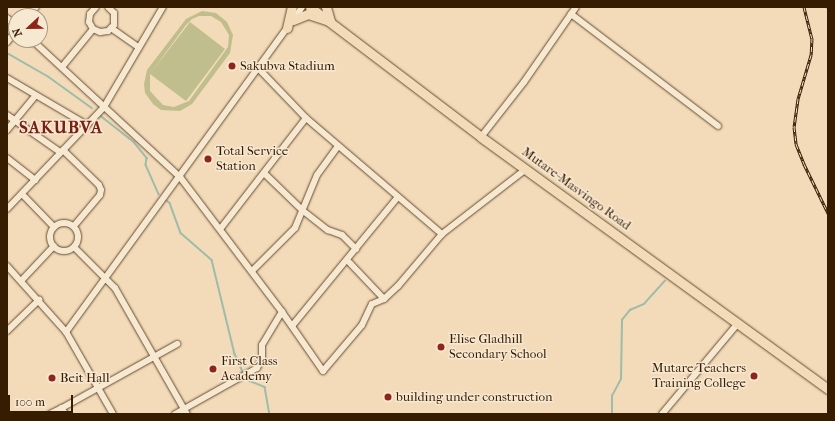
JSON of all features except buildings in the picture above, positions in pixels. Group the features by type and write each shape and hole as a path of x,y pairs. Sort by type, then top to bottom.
{"highway":[{"path":"287,28 292,7"},
{"name":"Mutare-Masvingo Road","path":"310,7 481,137 828,388"},
{"path":"326,7 330,21"},
{"path":"293,20 308,14 330,21"}],"street":[{"path":"7,209 104,107 137,46 163,7"},
{"path":"66,332 259,69 302,7"},
{"path":"481,137 524,82 576,7"},
{"path":"92,8 89,22 93,29 100,32 111,28"},
{"path":"111,8 115,17 111,28"},
{"path":"571,14 718,126"},
{"path":"111,28 137,46"},
{"path":"62,67 93,29"},
{"path":"41,48 180,176 252,271 323,370 362,325 372,304 384,299 442,234 526,169"},
{"path":"259,69 306,118 442,234"},
{"path":"7,78 87,125"},
{"path":"7,130 36,95"},
{"path":"7,115 62,151 99,185 101,190 100,195 74,226"},
{"path":"220,228 306,118"},
{"path":"252,271 295,228 317,175 338,146"},
{"path":"7,158 35,180"},
{"path":"264,173 302,210 328,230 342,235 356,248"},
{"path":"22,194 54,227"},
{"path":"292,326 348,261 356,248 398,197"},
{"path":"62,223 74,226 78,237 74,247 66,251 54,246 50,235 54,227 62,223"},
{"path":"21,281 54,246"},
{"path":"74,247 115,288 185,411"},
{"path":"348,261 384,299"},
{"path":"7,266 66,332 113,414"},
{"path":"8,329 39,300"},
{"path":"175,414 185,411 244,375 255,370 262,358 262,345 282,312"},
{"path":"662,414 738,323"},
{"path":"50,414 63,411 97,388 177,344"}],"shaded area":[{"path":"202,11 216,13 227,22 233,35 230,53 192,104 180,111 161,110 153,104 145,93 144,84 147,70 186,19","holes":["199,16 211,16 221,22 229,35 228,47 189,101 174,107 163,105 150,91 150,74 192,19"]},
{"path":"190,22 225,49 186,101 150,74"}],"waterway":[{"path":"7,53 49,77 92,108"},
{"path":"101,116 134,142 147,158 146,165 159,194"},
{"path":"166,200 170,203 181,233 212,260 235,354 244,374"},
{"path":"612,414 612,396 621,379 622,320 630,310 644,304 665,281"},
{"path":"247,377 250,381 265,387 270,414"}],"railway":[{"path":"804,7 812,38 811,55 798,99 794,127 796,144 828,213"}],"place":[{"name":"Sakubva Stadium","path":"232,66"},
{"name":"Total Service Station","path":"208,159"},
{"name":"Elise Gladhill Secondary School","path":"441,347"},
{"name":"First Class Academy","path":"213,369"},
{"name":"Mutare Teachers Training College","path":"754,376"},
{"name":"Beit Hall","path":"52,378"},
{"name":"building under construction","path":"388,397"}],"district":[{"name":"SAKUBVA","path":"61,128"}]}
